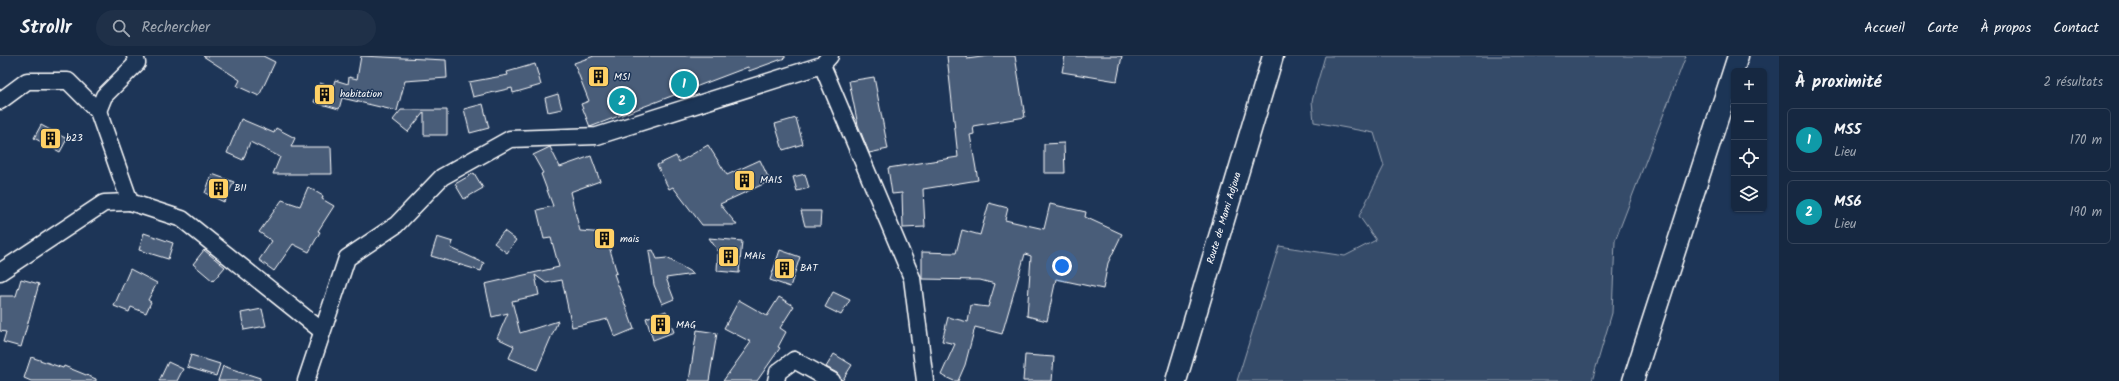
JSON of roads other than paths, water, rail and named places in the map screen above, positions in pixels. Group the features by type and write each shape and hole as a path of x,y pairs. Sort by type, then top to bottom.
{"street":[{"path":"98,111 104,96 137,63 135,56"},
{"name":"Route de Mami Adjoua","path":"1176,381 1273,56"},
{"path":"1633,381 1738,56"},
{"path":"306,381 347,258 396,225 442,177 510,139 597,136 826,60 912,278 925,381"},
{"path":"0,101 28,81 68,81 98,111 130,202"},
{"path":"0,272 104,202 130,202 182,219 322,332"},
{"path":"776,381 778,372 794,360 832,381"}],"place":[{"name":"MS1","path":"599,77"},
{"name":"MS5","path":"684,84"},
{"name":"habitation","path":"324,94"},
{"name":"MS6","path":"622,101"},
{"name":"b23","path":"51,138"},
{"name":"MAIS","path":"744,180"},
{"name":"B11","path":"219,188"},
{"name":"mais","path":"605,239"},
{"name":"MAIs","path":"729,256"},
{"name":"BAT","path":"785,268"},
{"name":"MAG","path":"660,325"}]}
